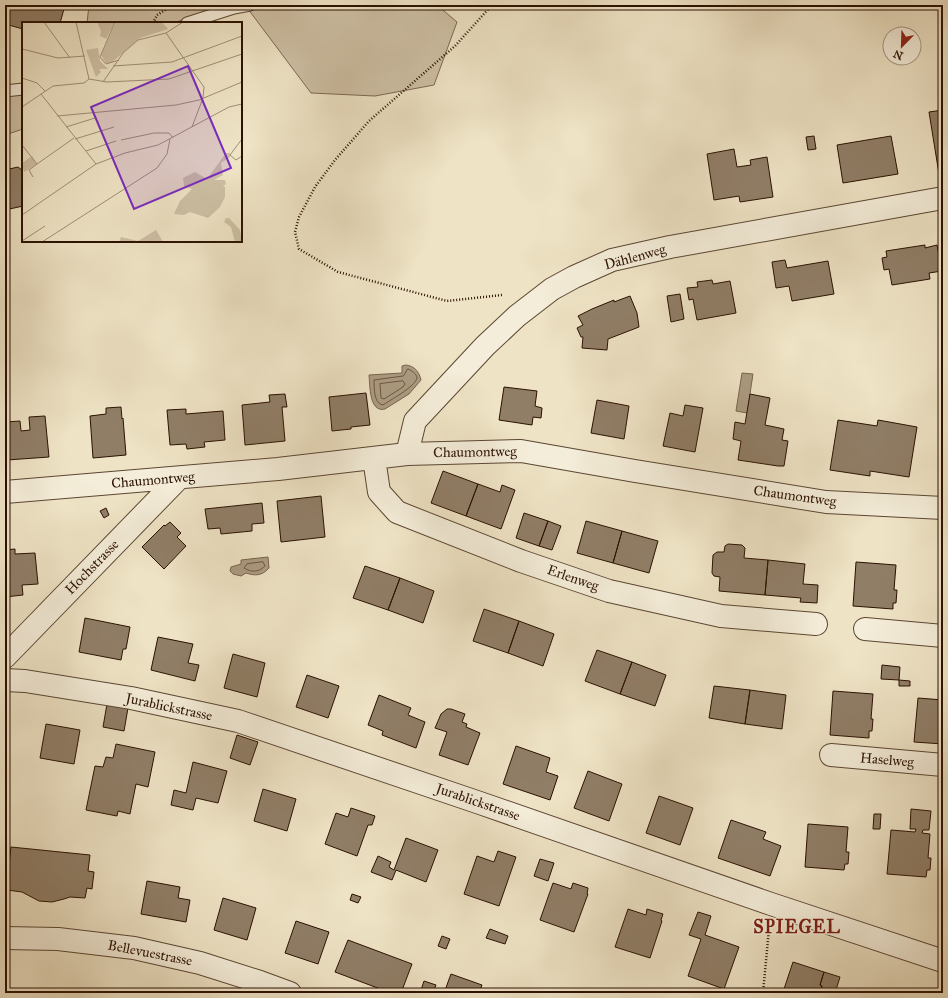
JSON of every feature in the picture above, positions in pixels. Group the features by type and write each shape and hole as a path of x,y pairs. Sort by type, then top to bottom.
{"street":[{"name":"Dählenweg","path":"407,454 414,422 485,346 517,316 552,289 574,277 612,260 670,247 943,198"},
{"name":"Chaumontweg","path":"5,492 278,469 407,454 521,451 826,502 943,508"},
{"name":"Erlenweg","path":"374,458 379,492 397,512 513,558 609,591 721,616 816,624"},
{"name":"Hochstrasse","path":"5,657 179,478"},
{"path":"865,629 943,636"},
{"name":"Jurablickstrasse","path":"5,680 25,681 131,698 238,721 771,904 943,961"},
{"name":"Haselweg","path":"832,755 943,765"},
{"name":"Bellevuestrasse","path":"5,938 58,939 134,948 200,963 290,993"}],"lane":[{"path":"190,22 234,8 250,5"},
{"path":"5,91 22,89"}],"path":[{"path":"154,22 158,15 173,5"},
{"path":"492,5 455,46 369,121 335,160 315,187 299,217 295,232 299,249 338,272 447,301 507,294"},
{"path":"763,993 771,904"}],"shaded area":[{"path":"89,5 223,5 177,22 87,22"},
{"path":"245,5 437,5 457,22 434,85 375,96 311,93"},
{"path":"22,86 22,129 5,135 5,88"}],"water":[{"path":"402,366 411,366 416,370 421,380 409,394 385,409 376,407 371,397 369,375 402,373"},
{"path":"742,373 753,374 747,413 736,411"},
{"path":"268,557 269,568 261,574 252,575 246,573 241,576 233,574 230,571 231,567 241,564 241,560"}],"building":[{"path":"5,5 51,5 64,9 60,22 22,22 22,29 5,24"},
{"path":"943,110 943,173 939,174 929,112"},
{"path":"814,136 816,149 808,150 806,137"},
{"path":"891,136 898,174 843,183 837,145"},
{"path":"734,149 737,167 751,165 750,160 767,157 773,197 740,202 739,196 714,200 707,154"},
{"path":"18,167 22,170 22,206 5,210 5,170"},
{"path":"925,245 925,248 937,245 942,271 929,273 930,279 892,285 889,269 884,270 882,258 887,257 886,251"},
{"path":"785,260 787,268 828,261 834,294 792,301 789,286 776,288 772,262"},
{"path":"712,280 713,284 730,281 736,313 697,320 693,299 689,300 687,288 698,287 697,282"},
{"path":"680,294 684,319 671,322 667,296"},
{"path":"630,296 637,313 639,327 608,339 607,350 582,348 583,337 581,337 577,328 583,325 578,316 614,300 614,302"},
{"path":"504,387 537,391 535,406 542,408 541,418 533,417 532,425 499,420"},
{"path":"366,393 370,425 332,431 329,397"},
{"path":"285,394 287,407 282,407 285,441 245,445 242,405 270,402 269,395"},
{"path":"750,394 770,398 765,425 784,429 782,440 788,441 784,466 738,460 741,441 733,439 735,422 745,424"},
{"path":"597,400 629,406 624,439 591,433"},
{"path":"685,405 703,408 695,452 663,446 670,413 683,416"},
{"path":"121,407 126,455 93,458 90,416 106,414 106,408"},
{"path":"186,409 186,414 223,411 225,440 204,442 205,447 187,449 186,444 170,445 167,410"},
{"path":"45,416 49,457 7,460 8,466 5,466 5,422 20,421 21,431 30,430 29,417"},
{"path":"838,420 877,426 878,420 917,427 909,477 870,471 870,476 830,470"},
{"path":"443,471 478,484 466,516 431,503"},
{"path":"478,484 500,492 502,485 515,490 501,529 466,516"},
{"path":"321,496 325,537 281,542 277,501"},
{"path":"262,503 264,523 252,524 252,531 221,534 220,528 208,529 205,509"},
{"path":"106,508 109,515 104,518 100,511"},
{"path":"524,513 548,521 539,546 516,538"},
{"path":"548,521 561,526 552,550 539,546"},
{"path":"586,521 622,531 613,563 577,553"},
{"path":"170,522 181,533 177,537 186,546 164,569 142,547 164,525 165,526"},
{"path":"622,531 658,541 649,573 613,563"},
{"path":"728,544 742,545 745,548 744,558 768,560 765,595 719,591 720,577 714,576 712,573 713,555 717,552 724,552 725,546"},
{"path":"15,549 15,554 35,553 38,584 22,585 23,595 5,597 5,550"},
{"path":"768,560 805,564 803,584 818,585 817,603 800,602 801,598 765,595"},
{"path":"856,562 896,565 894,590 897,590 896,603 893,603 893,609 853,606"},
{"path":"365,566 400,578 388,610 353,598"},
{"path":"400,578 434,591 423,623 388,610"},
{"path":"484,609 519,621 508,653 473,641"},
{"path":"85,618 130,627 126,649 123,649 121,660 79,652"},
{"path":"519,621 554,634 543,666 508,653"},
{"path":"158,637 193,644 188,663 199,665 195,681 151,670"},
{"path":"597,650 632,662 620,694 585,681"},
{"path":"233,654 265,663 257,697 224,688"},
{"path":"632,662 666,675 655,706 620,694"},
{"path":"882,665 900,667 899,680 881,679"},
{"path":"307,675 339,686 328,718 296,707"},
{"path":"899,680 910,681 910,686 899,686"},
{"path":"714,686 750,690 745,724 709,718"},
{"path":"750,690 786,695 782,729 745,724"},
{"path":"833,691 873,694 871,719 873,719 872,731 869,731 869,738 830,735"},
{"path":"379,695 411,708 408,715 425,722 416,748 382,735 383,731 368,725"},
{"path":"918,698 943,700 943,744 914,742"},
{"path":"107,704 128,708 124,731 103,727"},
{"path":"447,709 465,714 462,722 467,724 466,727 480,733 468,765 439,755 447,732 435,728 441,714"},
{"path":"46,724 80,730 74,764 40,758"},
{"path":"237,735 258,742 250,765 230,758"},
{"path":"116,744 155,752 148,787 136,784 130,814 118,811 117,816 86,810 95,766 103,767 106,757 113,758"},
{"path":"516,746 550,758 546,772 558,776 550,800 503,784"},
{"path":"193,762 227,771 218,803 196,798 193,810 171,805 174,790 186,793"},
{"path":"588,771 622,784 609,821 574,808"},
{"path":"263,789 296,799 287,831 254,821"},
{"path":"659,796 693,808 680,845 646,833"},
{"path":"351,808 375,816 372,825 368,825 357,856 325,844 336,813 348,817"},
{"path":"911,809 931,811 929,830 923,830 922,833 930,834 928,858 931,858 930,870 927,870 926,877 887,874 891,830 915,832 916,829 910,829"},
{"path":"874,814 881,814 880,829 873,829"},
{"path":"731,820 766,832 763,839 781,846 770,876 718,858"},
{"path":"808,824 848,827 846,852 849,852 848,864 845,864 844,870 805,867"},
{"path":"406,838 438,850 426,882 396,870 392,880 371,872 378,856 391,862 389,867 394,870"},
{"path":"11,847 90,855 88,871 94,872 92,889 87,888 85,898 70,897 52,902 39,901 22,892 7,890 8,881 5,881 5,863 9,864"},
{"path":"498,851 516,857 499,906 464,894 477,856 494,862"},
{"path":"540,859 554,863 548,881 534,876"},
{"path":"147,881 180,887 178,898 190,900 186,922 141,914"},
{"path":"553,883 571,889 573,883 588,888 588,894 574,932 540,920"},
{"path":"352,894 361,897 358,903 350,900"},
{"path":"223,898 256,908 247,940 214,930"},
{"path":"628,909 646,915 647,909 663,914 650,958 615,947"},
{"path":"698,912 711,916 705,935 739,947 724,989 688,976 701,939 689,935"},
{"path":"296,921 329,932 318,964 285,953"},
{"path":"490,929 508,936 505,944 486,938"},
{"path":"442,936 450,939 446,949 438,946"},
{"path":"348,940 412,964 401,993 391,993 335,972"},
{"path":"793,962 824,972 820,985 822,986 820,993 789,993 790,991 784,989"},
{"path":"824,972 840,977 836,990 846,993 820,993 822,986 820,985"},
{"path":"451,974 482,985 479,993 444,993"},
{"path":"424,981 436,985 433,993 420,993"}],"district":[{"name":"SPIEGEL","path":"797,927"}]}
